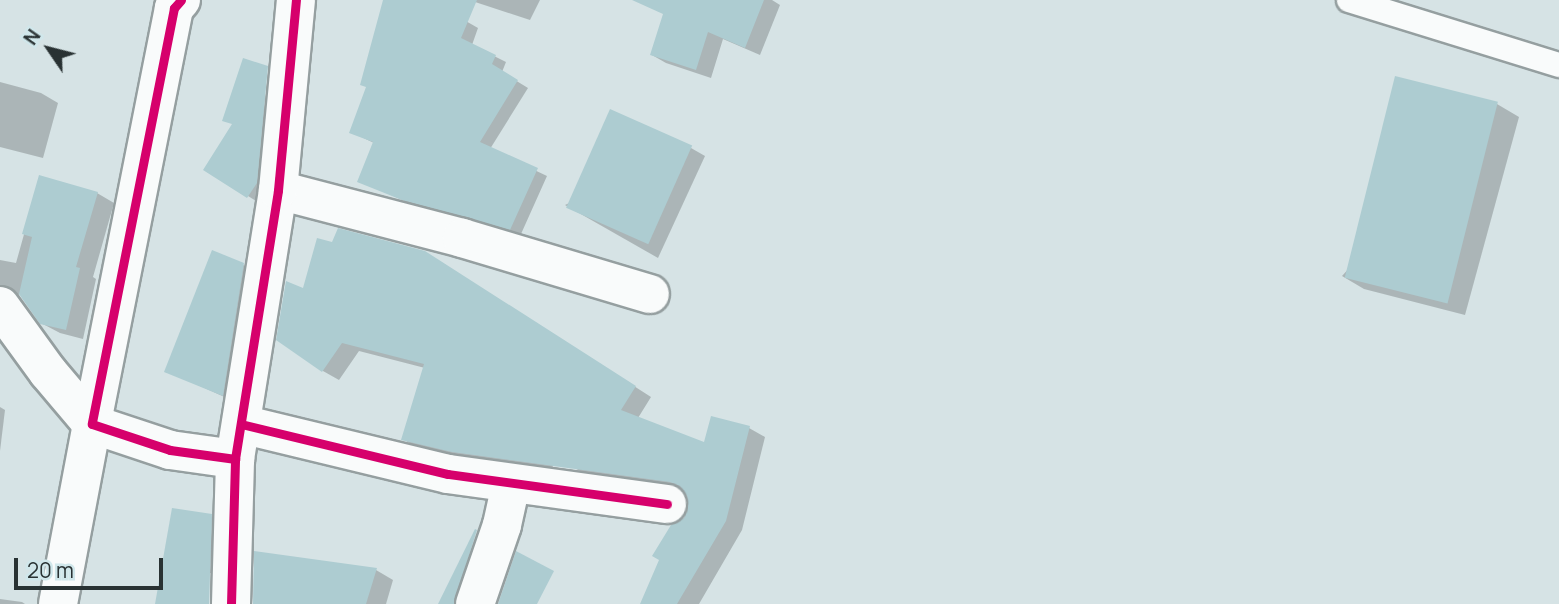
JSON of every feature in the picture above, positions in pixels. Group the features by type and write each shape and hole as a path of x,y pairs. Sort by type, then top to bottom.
{"street":[{"path":"58,604 174,8 181,0"},
{"path":"231,604 238,441 278,190 296,0"},
{"path":"278,190 462,238 650,295"},
{"path":"0,306 92,425 170,450 284,437 448,474 667,504"},
{"path":"475,604 502,525 511,484"}],"lane":[{"path":"1349,0 1559,65"}],"building":[{"path":"383,0 477,0 461,38 496,55 492,64 518,80 480,142 538,168 510,230 402,200 357,182 373,142 349,133 366,87 360,85"},
{"path":"632,0 764,0 745,48 708,32 696,70 650,55 663,14"},
{"path":"243,58 268,66 257,183 247,198 203,170 232,124 222,121"},
{"path":"1395,76 1498,102 1448,303 1345,278"},
{"path":"610,109 692,146 648,244 566,208"},
{"path":"39,175 98,192 76,267 80,268 66,330 40,324 19,294 32,237 22,234"},
{"path":"338,228 425,251 636,386 621,410 704,442 711,416 750,426 726,521 677,604 640,604 659,560 652,556 671,525 684,518 688,508 687,496 680,486 670,482 452,452 401,440 424,364 342,343 322,372 276,340 286,281 303,288 317,238 332,242"},
{"path":"212,250 244,263 223,396 164,372"},
{"path":"172,508 212,514 209,604 155,604"},
{"path":"475,529 477,530 454,604 438,604"},
{"path":"254,551 377,568 366,604 253,604"},
{"path":"516,551 554,571 537,604 498,604"}],"cycle path":[{"path":"181,0 174,8 92,424 170,450 235,459"},
{"path":"231,604 235,459 278,190 296,0"},
{"path":"241,424 448,474 667,504"}]}
